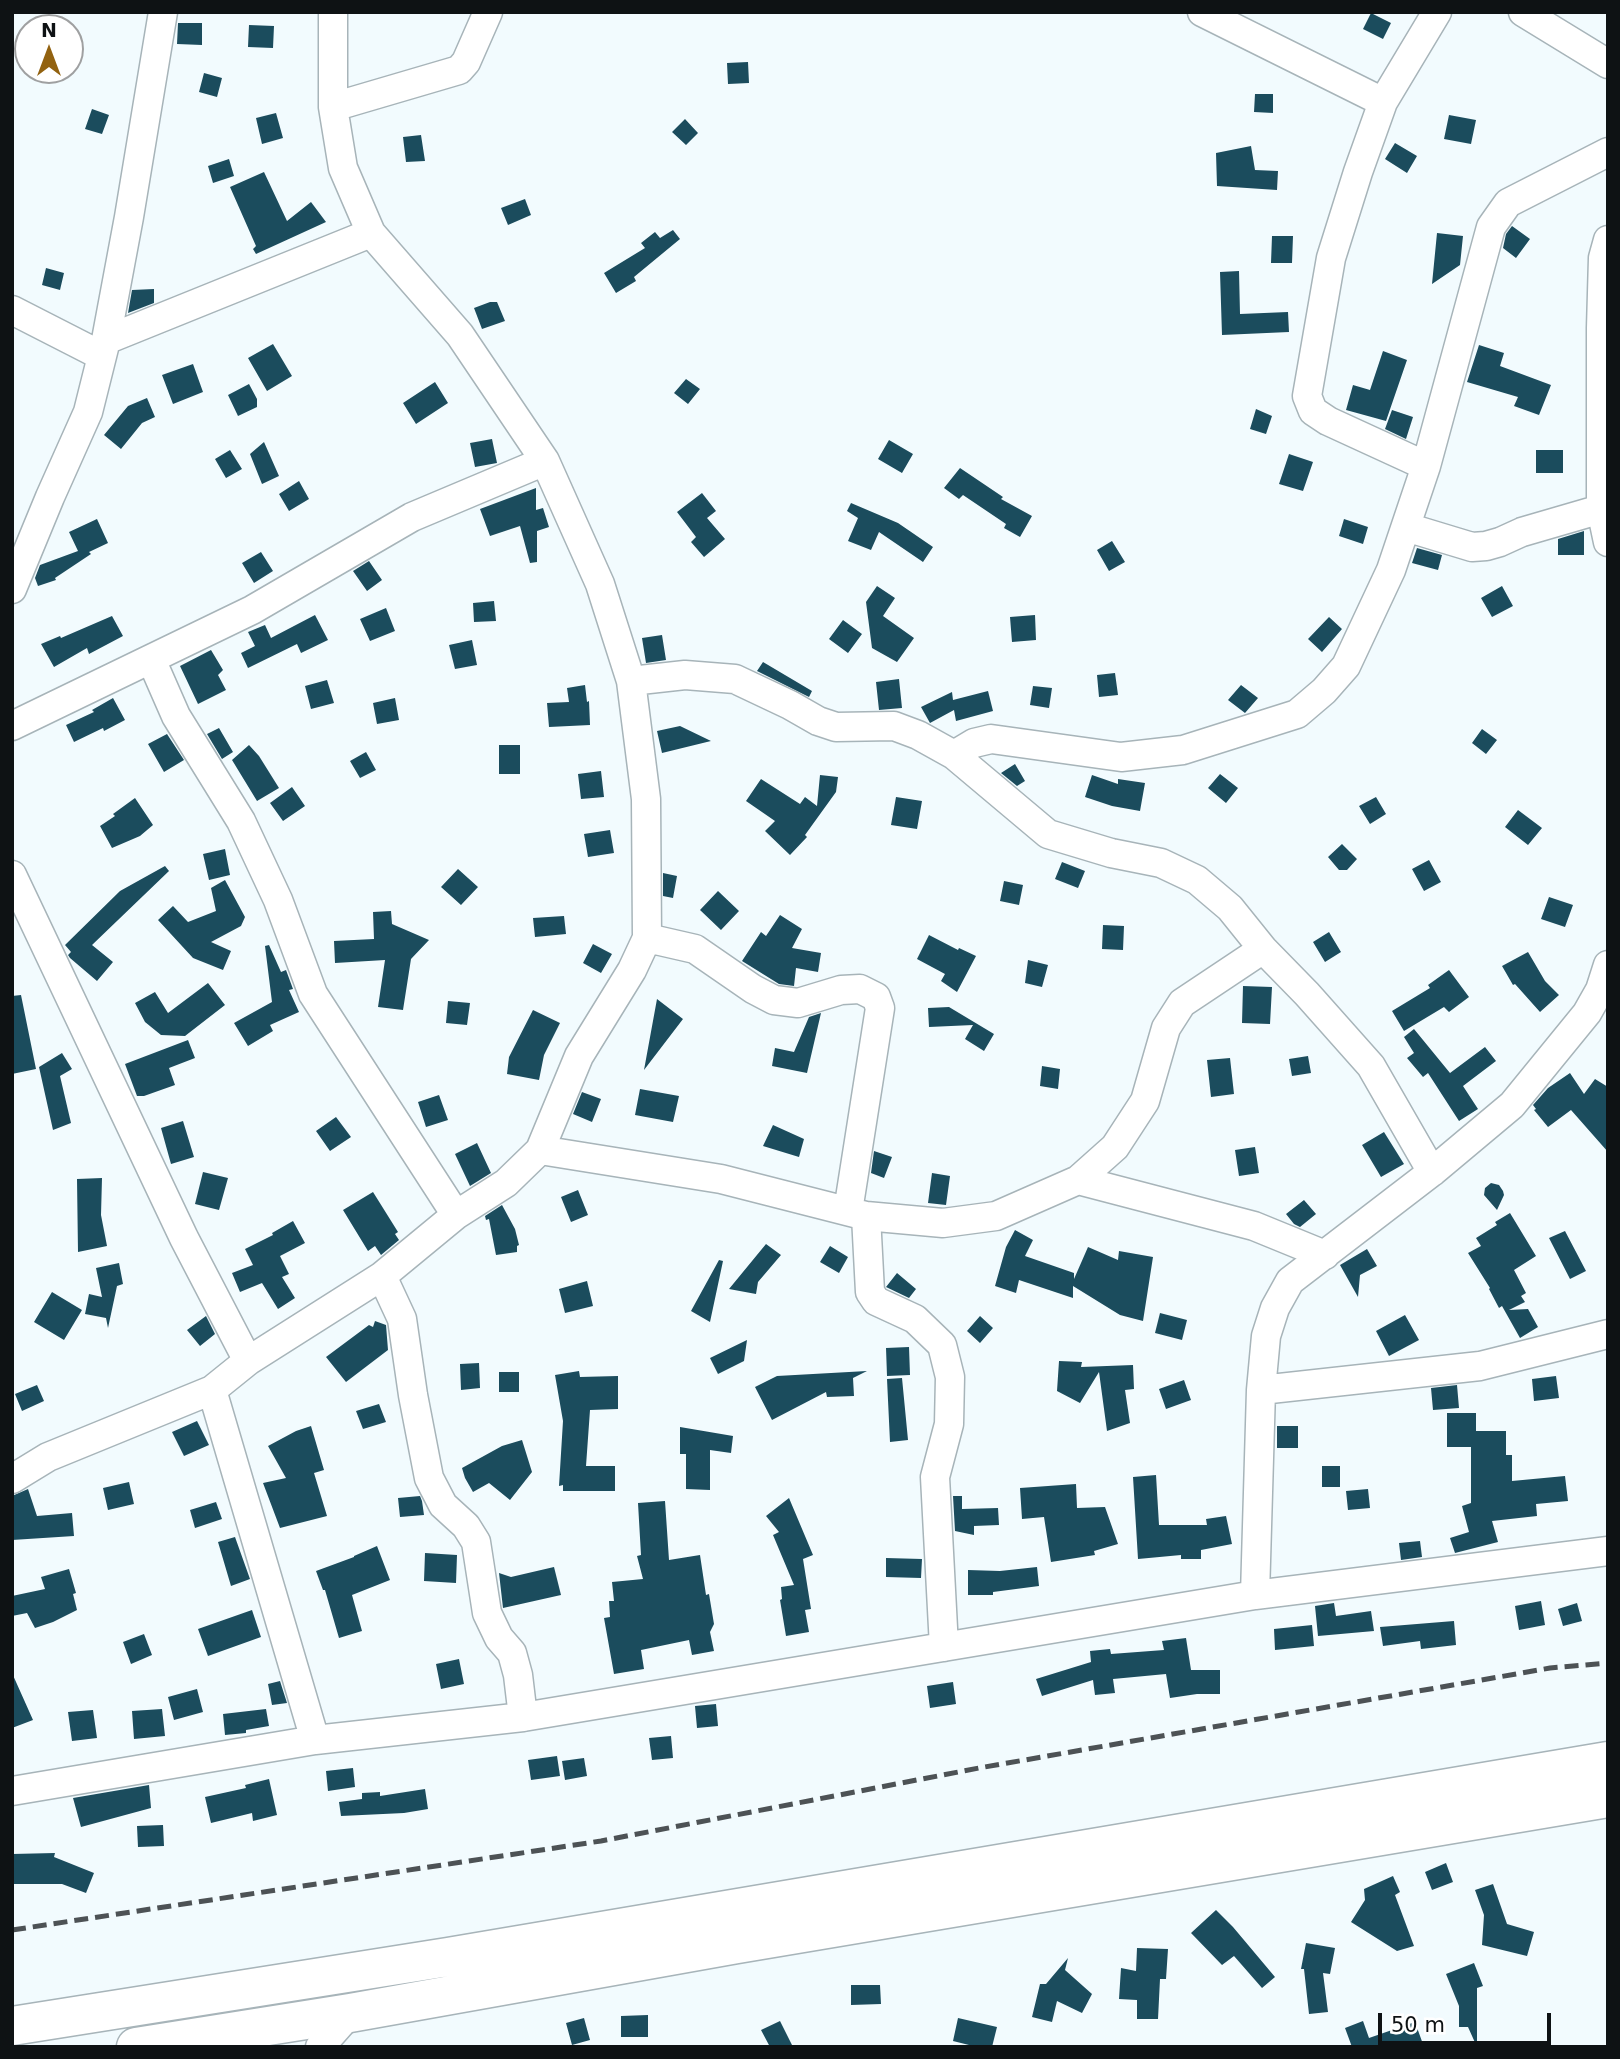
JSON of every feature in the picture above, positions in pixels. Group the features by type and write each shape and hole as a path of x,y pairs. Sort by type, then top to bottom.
{"highway":[{"path":"12,2026 434,1959 1608,1761"},
{"path":"136,2047 350,2013 737,1944 1608,1798"}],"street":[{"path":"12,589 88,412 104,348 129,216 163,12"},
{"path":"12,1479 47,1457 212,1390 248,1361 382,1276 456,1215 506,1183 540,1150 579,1056 632,970 647,938 646,799 631,681 600,584 545,461 460,335 371,233 343,168 333,107 333,12"},
{"path":"333,107 459,70 466,62 488,12"},
{"path":"1202,12 1382,102"},
{"path":"1426,466 1328,421 1313,411 1307,396 1331,258 1382,102 1437,12"},
{"path":"1524,12 1608,64"},
{"path":"954,755 974,743 991,739 1121,757 1183,750 1297,714 1324,691 1346,666 1391,570 1426,466 1491,227 1508,204 1608,152"},
{"path":"12,310 104,348 371,233"},
{"path":"1608,240 1603,258 1601,328 1601,509 1608,542"},
{"path":"12,726 252,610 412,517 545,461"},
{"path":"1406,527 1472,547 1486,546 1522,532 1601,509"},
{"path":"151,659 176,716 241,821 278,900 313,994 456,1215"},
{"path":"631,681 685,675 735,679 818,721 836,727 894,726 918,735 954,755 1048,834 1111,853 1161,863 1198,880 1230,908 1263,949 1371,1066 1433,1172"},
{"path":"12,875 184,1238 248,1361"},
{"path":"647,938 695,950 774,1000 798,1003 841,990 860,989 876,997 880,1008 857,1213 870,1292 876,1301 915,1319 942,1345 950,1377 949,1424 936,1477 944,1647"},
{"path":"540,1150 721,1179 857,1213 943,1223 996,1216 1078,1180 1115,1146 1145,1101 1167,1028 1182,1003 1263,949"},
{"path":"1255,1595 1261,1390 1266,1336 1275,1308 1290,1281 1433,1172 1511,1105 1587,1013 1605,982"},
{"path":"1078,1180 1254,1226 1325,1255"},
{"path":"382,1276 402,1319 429,1478 443,1504 466,1526 476,1542 487,1613 499,1638 512,1653 518,1675 523,1717"},
{"path":"1261,1390 1480,1366 1608,1334"},
{"path":"212,1390 315,1740"},
{"path":"12,1791 315,1740 523,1717 1255,1595 1608,1551"},
{"path":"320,2047 350,2013"}],"building":[{"path":"1371,13 1391,23 1383,39 1363,29"},
{"path":"178,23 202,23 202,45 177,44"},
{"path":"249,25 274,26 273,48 248,47"},
{"path":"748,62 749,83 728,84 727,63"},
{"path":"204,73 222,78 217,97 199,92"},
{"path":"1255,94 1273,94 1273,113 1254,112"},
{"path":"92,109 109,115 102,134 85,129"},
{"path":"276,113 283,138 262,144 256,118"},
{"path":"1449,115 1476,120 1471,144 1444,139"},
{"path":"685,119 698,133 686,145 672,132"},
{"path":"421,135 425,161 406,162 403,137"},
{"path":"1395,143 1417,156 1407,173 1385,159"},
{"path":"1251,146 1255,170 1278,171 1277,190 1217,186 1216,153"},
{"path":"229,159 234,176 213,183 208,166"},
{"path":"264,172 287,221 311,202 326,222 256,254 253,249 256,246 230,187"},
{"path":"525,199 531,215 508,225 501,208"},
{"path":"1512,226 1530,239 1516,258 1503,248 1506,234"},
{"path":"673,230 680,239 634,277 636,281 616,293 604,273 645,248 641,243 655,232 660,238"},
{"path":"1437,233 1463,236 1460,265 1432,284"},
{"path":"1272,236 1293,236 1292,263 1271,263"},
{"path":"46,268 64,273 60,290 42,285"},
{"path":"1239,271 1240,314 1288,312 1289,332 1222,335 1220,272"},
{"path":"154,289 154,303 128,313 132,290"},
{"path":"497,302 505,321 482,329 474,308"},
{"path":"273,344 292,376 267,391 248,358"},
{"path":"1479,345 1504,353 1500,366 1551,385 1539,415 1514,406 1518,397 1467,382"},
{"path":"1383,351 1407,360 1386,421 1346,410 1353,385 1370,390"},
{"path":"193,364 203,392 173,404 162,375"},
{"path":"686,379 700,389 688,404 674,393"},
{"path":"435,382 448,403 416,424 403,403"},
{"path":"249,384 257,399 257,407 238,416 228,395"},
{"path":"147,398 155,417 142,423 121,449 104,435 128,406"},
{"path":"1256,409 1272,416 1266,434 1250,429"},
{"path":"1392,410 1413,417 1406,439 1385,429"},
{"path":"492,439 497,463 475,467 470,443"},
{"path":"889,440 913,454 902,473 878,459"},
{"path":"264,442 279,476 262,484 250,454"},
{"path":"230,450 242,469 226,478 215,459"},
{"path":"1536,450 1563,450 1563,473 1536,473"},
{"path":"1289,454 1313,462 1303,491 1279,484"},
{"path":"960,468 1003,497 1001,499 1032,516 1020,537 1004,528 1006,524 963,495 959,499 944,488"},
{"path":"299,481 309,499 289,511 279,494"},
{"path":"536,488 536,510 543,508 549,527 537,531 537,562 530,563 520,526 490,536 480,509"},
{"path":"702,493 716,511 707,518 725,539 704,557 691,542 696,537 677,512"},
{"path":"851,503 898,523 933,547 923,562 879,532 871,550 848,541 858,518 847,511"},
{"path":"97,519 108,543 89,552 91,554 55,578 56,580 38,586 35,578 40,565 78,551 69,532"},
{"path":"1344,519 1368,527 1363,544 1339,536"},
{"path":"1584,531 1584,555 1558,555 1558,539"},
{"path":"1112,541 1125,562 1109,571 1097,550"},
{"path":"1417,548 1442,555 1438,570 1412,563"},
{"path":"261,552 273,571 254,583 242,563"},
{"path":"369,561 382,580 367,591 353,571"},
{"path":"877,586 895,598 883,616 914,638 897,662 872,648 866,602"},
{"path":"1502,586 1513,606 1492,617 1481,598"},
{"path":"494,601 496,621 474,622 473,603"},
{"path":"386,608 395,631 370,641 360,619"},
{"path":"315,615 328,640 301,653 297,644 248,668 241,653 255,646 248,632 265,625 271,638"},
{"path":"1035,615 1036,640 1012,642 1010,617"},
{"path":"112,616 123,636 89,654 87,648 54,667 41,644"},
{"path":"1329,617 1342,629 1322,652 1308,639"},
{"path":"843,620 862,634 848,653 829,639"},
{"path":"662,635 666,660 646,663 642,638"},
{"path":"472,640 477,665 455,669 449,645"},
{"path":"211,650 223,670 218,675 226,690 198,704 180,666"},
{"path":"763,662 812,691 809,697 757,671"},
{"path":"1115,673 1118,695 1099,697 1097,675"},
{"path":"899,679 902,708 879,710 876,682"},
{"path":"327,680 334,703 311,709 305,686"},
{"path":"585,685 590,725 549,727 547,703 569,702 567,688"},
{"path":"1241,685 1258,698 1245,713 1228,700"},
{"path":"1033,686 1052,688 1049,708 1030,705"},
{"path":"988,691 993,711 956,721 954,710 930,723 921,707 952,692 953,700"},
{"path":"113,698 125,720 74,742 66,725 94,712 92,710"},
{"path":"395,698 399,720 377,724 373,703"},
{"path":"680,726 711,741 662,753 657,731"},
{"path":"219,728 233,752 222,759 207,734"},
{"path":"1482,729 1497,740 1486,754 1472,743"},
{"path":"167,734 184,760 164,772 148,744"},
{"path":"249,745 279,788 257,801 232,760"},
{"path":"499,745 520,745 520,774 499,774"},
{"path":"366,752 376,770 360,778 350,761"},
{"path":"1015,764 1025,781 1017,786 1001,773"},
{"path":"601,771 604,797 581,799 578,774"},
{"path":"1220,774 1238,788 1226,803 1208,788"},
{"path":"820,775 838,777 836,792 805,835 807,837 790,855 765,831 775,821 746,801 761,779 800,804 805,797 817,806"},
{"path":"1092,775 1118,784 1118,779 1145,783 1140,811 1085,797"},
{"path":"292,787 305,806 283,821 270,803"},
{"path":"896,797 922,801 917,829 891,825"},
{"path":"1376,797 1386,814 1370,824 1359,806"},
{"path":"135,798 153,825 140,836 112,848 100,826"},
{"path":"1518,810 1542,828 1528,845 1505,827"},
{"path":"610,830 614,853 588,857 584,834"},
{"path":"1342,844 1357,859 1347,870 1339,870 1328,857"},
{"path":"225,849 230,875 209,880 203,854"},
{"path":"1429,860 1441,882 1424,891 1412,869"},
{"path":"1062,862 1085,871 1078,888 1055,879"},
{"path":"165,866 169,871 92,945 113,962 97,981 70,958 68,955 71,952 65,945 120,891"},
{"path":"458,869 478,887 461,905 441,887"},
{"path":"663,873 677,876 673,898 663,896"},
{"path":"225,880 245,917 241,926 211,942 231,951 223,970 193,958 158,920 173,906 188,922 216,911 211,888"},
{"path":"1004,881 1023,885 1019,905 1000,901"},
{"path":"718,891 739,911 721,930 700,910"},
{"path":"1549,897 1573,905 1565,927 1541,919"},
{"path":"391,911 392,924 429,940 411,959 403,1010 378,1007 385,960 335,963 334,941 374,939 373,912"},
{"path":"780,915 802,929 792,948 821,953 818,972 796,968 794,986 779,984 742,961 761,932 766,936"},
{"path":"564,916 566,934 535,937 533,918"},
{"path":"1103,925 1124,926 1123,950 1102,949"},
{"path":"1329,932 1341,952 1325,962 1313,942"},
{"path":"929,935 976,956 957,992 941,981 945,974 917,959"},
{"path":"593,944 612,954 601,973 583,963"},
{"path":"269,945 281,972 286,970 293,989 289,990 299,1012 270,1025 273,1031 248,1046 234,1023 272,1002 265,946"},
{"path":"1528,952 1545,981 1559,995 1540,1012 1515,984 1513,985 1502,966"},
{"path":"1028,960 1048,965 1042,987 1025,983"},
{"path":"1449,970 1469,997 1449,1012 1444,1007 1404,1031 1392,1011 1430,988 1428,985"},
{"path":"208,983 225,1005 185,1036 161,1035 145,1022 135,1003 155,992 168,1013"},
{"path":"1243,986 1272,987 1270,1024 1242,1023"},
{"path":"21,995 36,1069 12,1074 12,996"},
{"path":"657,999 683,1019 644,1070"},
{"path":"448,1001 470,1003 467,1025 446,1023"},
{"path":"949,1007 994,1034 984,1051 965,1039 973,1025 929,1027 928,1008"},
{"path":"533,1010 560,1023 544,1055 539,1080 507,1074 509,1057"},
{"path":"821,1013 807,1073 772,1066 775,1048 794,1052 809,1017"},
{"path":"1414,1029 1450,1073 1485,1047 1496,1061 1463,1086 1478,1109 1459,1121 1428,1073 1423,1077 1407,1058 1414,1053 1404,1037"},
{"path":"188,1040 195,1058 169,1068 175,1085 137,1096 125,1064"},
{"path":"62,1053 72,1069 60,1076 71,1123 53,1130 39,1067"},
{"path":"1308,1056 1311,1073 1292,1076 1289,1059"},
{"path":"1230,1058 1234,1094 1211,1097 1207,1060"},
{"path":"1042,1066 1060,1069 1058,1089 1040,1086"},
{"path":"1570,1073 1584,1094 1595,1079 1608,1087 1608,1152 1571,1110 1548,1127 1534,1110 1536,1109 1533,1105 1548,1088"},
{"path":"640,1089 679,1096 673,1122 635,1115"},
{"path":"582,1092 601,1099 592,1122 573,1114"},
{"path":"439,1095 448,1120 426,1127 418,1102"},
{"path":"336,1117 351,1137 330,1151 316,1131"},
{"path":"183,1121 194,1157 171,1164 161,1128"},
{"path":"773,1125 804,1139 799,1157 763,1146"},
{"path":"1384,1132 1404,1164 1381,1177 1362,1145"},
{"path":"477,1143 491,1173 470,1186 455,1154"},
{"path":"1255,1147 1259,1173 1239,1176 1235,1150"},
{"path":"874,1151 892,1157 884,1178 871,1173"},
{"path":"203,1172 228,1178 219,1210 195,1204"},
{"path":"932,1173 950,1176 946,1205 928,1203"},
{"path":"102,1178 101,1215 107,1246 78,1252 77,1179"},
{"path":"1491,1183 1499,1185 1504,1195 1497,1210 1484,1195 1485,1188"},
{"path":"578,1190 588,1215 571,1222 561,1197"},
{"path":"373,1192 398,1232 395,1234 399,1240 381,1255 375,1246 368,1251 343,1210"},
{"path":"1304,1200 1316,1214 1300,1227 1286,1214"},
{"path":"502,1205 515,1229 519,1245 517,1252 496,1255 489,1219 486,1220 485,1216"},
{"path":"1510,1213 1536,1256 1514,1270 1526,1293 1521,1296 1525,1302 1509,1310 1528,1309 1538,1327 1520,1338 1502,1306 1499,1308 1468,1253 1481,1246 1476,1238"},
{"path":"293,1221 305,1243 280,1256 289,1274 282,1277 295,1298 278,1309 262,1283 240,1292 232,1273 253,1265 245,1249"},
{"path":"1015,1230 1033,1240 1025,1256 1074,1273 1074,1279 1088,1247 1118,1260 1119,1251 1153,1257 1143,1321 1120,1315 1073,1286 1073,1298 1019,1280 1016,1293 995,1286 1006,1247"},
{"path":"1565,1231 1586,1271 1570,1279 1549,1238"},
{"path":"766,1244 781,1255 758,1282 756,1294 729,1289"},
{"path":"830,1246 848,1257 839,1273 820,1262"},
{"path":"1367,1249 1377,1266 1360,1275 1358,1297 1340,1265"},
{"path":"719,1260 723,1261 710,1322 691,1311"},
{"path":"119,1263 123,1284 117,1286 108,1328 106,1318 85,1314 89,1294 102,1297 96,1268"},
{"path":"897,1273 916,1289 909,1298 886,1287"},
{"path":"587,1281 593,1306 565,1313 559,1289"},
{"path":"52,1292 82,1310 64,1340 34,1322"},
{"path":"1160,1313 1187,1320 1182,1340 1155,1333"},
{"path":"1405,1315 1419,1340 1389,1356 1376,1331"},
{"path":"206,1316 215,1334 200,1346 187,1330"},
{"path":"980,1316 993,1328 980,1343 967,1331"},
{"path":"375,1321 386,1325 388,1350 346,1382 326,1357 369,1325 373,1327"},
{"path":"747,1340 744,1361 718,1374 710,1358"},
{"path":"909,1347 910,1375 887,1376 886,1348"},
{"path":"1059,1361 1082,1362 1081,1367 1133,1365 1134,1389 1125,1390 1130,1423 1107,1431 1099,1372 1080,1403 1057,1391"},
{"path":"479,1363 480,1388 461,1390 460,1364"},
{"path":"579,1371 580,1377 618,1376 618,1409 590,1410 586,1466 615,1466 615,1491 563,1491 563,1485 559,1486 563,1421 555,1375"},
{"path":"867,1371 853,1378 854,1396 827,1397 826,1392 772,1420 755,1387 777,1376"},
{"path":"499,1372 519,1372 519,1392 499,1392"},
{"path":"1556,1376 1559,1398 1534,1401 1532,1379"},
{"path":"902,1378 908,1440 890,1442 887,1379"},
{"path":"1184,1380 1191,1400 1166,1409 1159,1389"},
{"path":"37,1385 44,1401 22,1411 15,1394"},
{"path":"1457,1385 1459,1408 1433,1410 1431,1388"},
{"path":"379,1404 386,1422 363,1429 356,1411"},
{"path":"1447,1413 1476,1413 1476,1431 1506,1431 1506,1455 1512,1455 1512,1481 1565,1476 1568,1501 1536,1504 1537,1516 1492,1521 1498,1542 1455,1553 1450,1538 1469,1532 1462,1506 1471,1503 1471,1447 1447,1447"},
{"path":"197,1421 209,1445 184,1456 172,1432"},
{"path":"311,1426 324,1470 314,1473 327,1516 280,1528 263,1483 286,1478 268,1446"},
{"path":"1277,1426 1298,1426 1298,1448 1277,1448"},
{"path":"680,1427 733,1436 731,1453 710,1450 710,1490 686,1489 686,1454 680,1454"},
{"path":"522,1440 532,1472 510,1500 489,1483 473,1492 462,1468 502,1446"},
{"path":"1322,1466 1340,1466 1340,1487 1322,1487"},
{"path":"1156,1475 1159,1525 1207,1525 1206,1519 1226,1516 1232,1544 1201,1550 1201,1559 1181,1559 1181,1555 1138,1559 1133,1477"},
{"path":"129,1482 134,1504 108,1510 103,1488"},
{"path":"1076,1484 1077,1508 1105,1507 1118,1544 1094,1551 1095,1555 1051,1562 1044,1517 1022,1519 1020,1488"},
{"path":"28,1489 37,1516 72,1513 74,1536 12,1540 12,1496"},
{"path":"1368,1489 1370,1508 1348,1510 1346,1491"},
{"path":"420,1496 424,1515 400,1517 398,1498"},
{"path":"953,1496 962,1496 962,1509 998,1508 999,1525 974,1526 974,1535 955,1531"},
{"path":"789,1498 813,1555 803,1559 811,1609 805,1610 809,1632 786,1636 780,1600 781,1587 794,1585 773,1535 779,1532 766,1516"},
{"path":"665,1501 669,1560 700,1555 714,1624 710,1632 714,1651 692,1655 689,1640 641,1650 644,1669 614,1674 604,1618 610,1617 609,1601 614,1601 612,1582 643,1579 637,1556 641,1555 638,1503"},
{"path":"216,1502 222,1519 195,1528 190,1510"},
{"path":"235,1537 250,1579 231,1586 218,1542"},
{"path":"1420,1541 1422,1557 1401,1560 1399,1543"},
{"path":"377,1546 390,1580 352,1595 362,1631 339,1638 325,1590 316,1571"},
{"path":"425,1553 457,1555 456,1583 424,1581"},
{"path":"886,1558 922,1559 921,1578 886,1577"},
{"path":"554,1567 561,1595 503,1608 499,1573 511,1577"},
{"path":"1037,1567 1039,1586 993,1592 993,1595 968,1595 968,1570 1000,1571"},
{"path":"69,1569 76,1593 73,1594 77,1610 35,1628 27,1613 12,1616 12,1596 45,1589 41,1577"},
{"path":"1541,1601 1545,1625 1519,1630 1515,1606"},
{"path":"1334,1603 1336,1616 1371,1611 1374,1631 1318,1636 1315,1606"},
{"path":"1577,1603 1582,1621 1563,1626 1558,1609"},
{"path":"252,1610 261,1637 208,1656 198,1629"},
{"path":"1454,1621 1456,1645 1421,1649 1420,1641 1383,1646 1380,1627"},
{"path":"1312,1625 1314,1646 1275,1650 1274,1629"},
{"path":"144,1634 152,1655 131,1664 123,1642"},
{"path":"1186,1638 1191,1670 1220,1670 1220,1694 1170,1698 1166,1674 1113,1679 1115,1693 1095,1695 1093,1680 1042,1696 1036,1679 1091,1662 1090,1651 1110,1649 1111,1654 1164,1650 1162,1641"},
{"path":"459,1659 464,1684 441,1689 436,1664"},
{"path":"12,1673 33,1720 12,1728"},
{"path":"280,1681 287,1703 272,1705 268,1684"},
{"path":"953,1682 956,1704 930,1708 927,1686"},
{"path":"197,1689 203,1712 174,1720 168,1697"},
{"path":"716,1704 718,1726 697,1728 695,1706"},
{"path":"162,1709 165,1736 134,1739 132,1711"},
{"path":"266,1709 269,1726 246,1730 246,1733 225,1735 223,1714"},
{"path":"93,1710 97,1738 72,1741 68,1712"},
{"path":"671,1736 673,1758 652,1760 649,1738"},
{"path":"557,1756 560,1776 531,1780 528,1760"},
{"path":"584,1758 587,1776 565,1780 562,1761"},
{"path":"353,1768 355,1787 328,1791 326,1771"},
{"path":"269,1779 277,1815 253,1821 252,1813 211,1823 205,1797 246,1788 245,1785"},
{"path":"149,1785 151,1808 81,1827 73,1798"},
{"path":"425,1789 428,1809 341,1816 339,1802 362,1799 362,1793 380,1792 380,1796"},
{"path":"163,1825 164,1846 138,1847 137,1826"},
{"path":"55,1853 54,1857 94,1873 86,1893 62,1884 12,1884 12,1854"},
{"path":"1446,1863 1453,1882 1432,1890 1425,1872"},
{"path":"1393,1876 1400,1892 1395,1895 1414,1946 1397,1951 1351,1922 1365,1900 1364,1889"},
{"path":"1493,1884 1507,1924 1534,1932 1527,1956 1482,1945 1484,1915 1475,1890"},
{"path":"1216,1910 1275,1977 1262,1988 1234,1956 1222,1965 1191,1933"},
{"path":"1306,1943 1335,1948 1330,1974 1323,1973 1328,2012 1309,2014 1304,1969 1301,1969"},
{"path":"1137,1948 1168,1949 1166,1979 1160,1979 1158,2019 1137,2019 1137,2000 1119,1999 1121,1968 1136,1971"},
{"path":"1068,1958 1065,1970 1092,1994 1082,2013 1057,2001 1052,2022 1032,2017 1040,1984 1046,1984"},
{"path":"1474,1963 1483,1986 1477,1988 1477,2047 1468,2027 1459,2027 1459,2006 1446,1974"},
{"path":"851,1985 880,1985 881,2004 851,2005"},
{"path":"648,2015 648,2037 621,2037 621,2016"},
{"path":"584,2018 590,2040 572,2045 566,2023"},
{"path":"958,2018 997,2027 992,2047 977,2047 953,2041"},
{"path":"780,2021 793,2047 770,2047 761,2030"},
{"path":"1363,2021 1369,2038 1415,2022 1424,2047 1352,2047 1345,2028"}],"railway":[{"path":"12,1930 601,1841 979,1768 1550,1668 1608,1663"}]}
